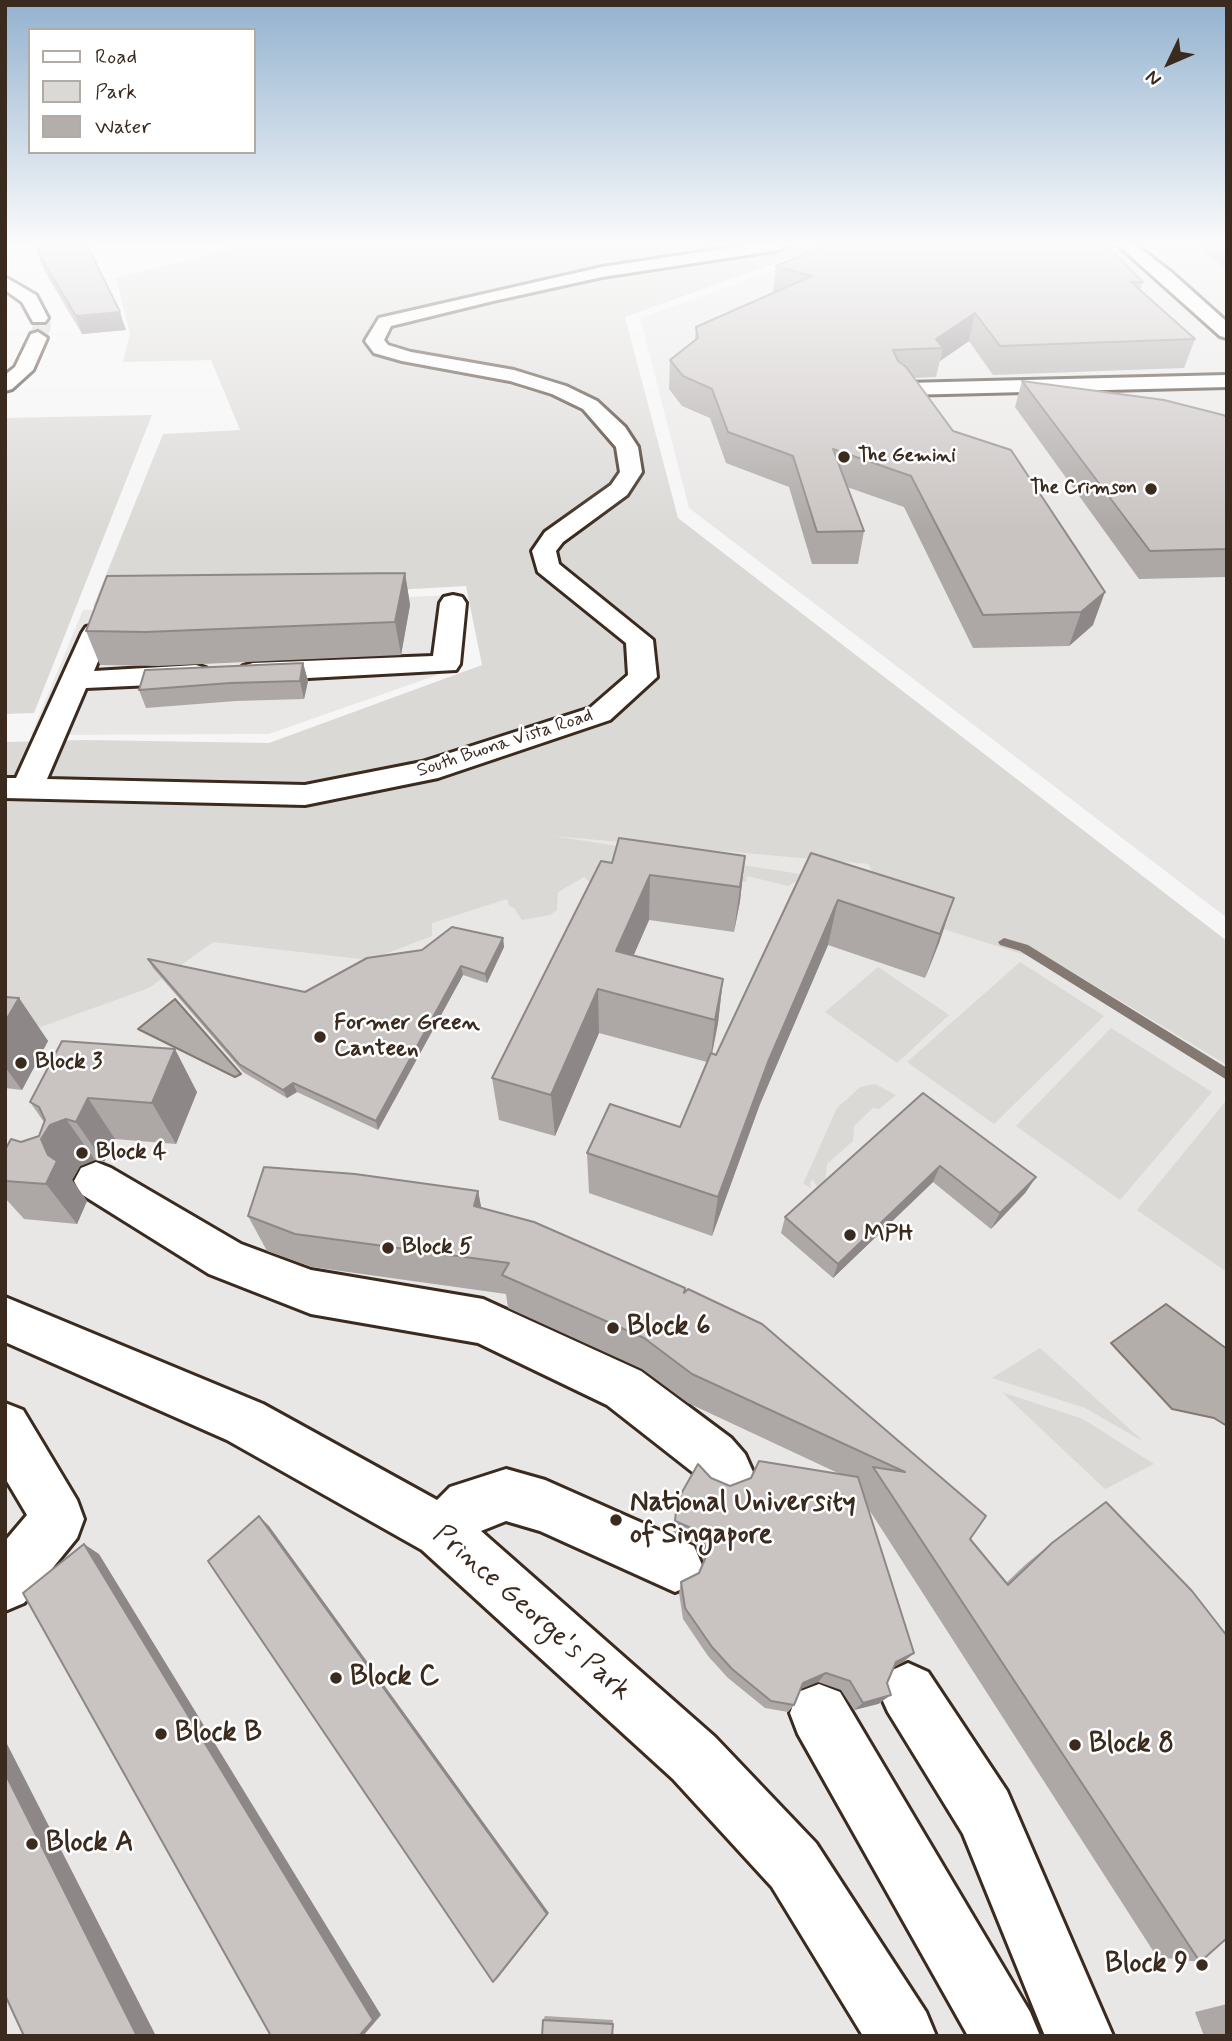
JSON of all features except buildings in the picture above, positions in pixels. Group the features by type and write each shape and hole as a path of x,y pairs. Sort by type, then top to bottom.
{"street":[{"path":"5,385 23,370 34,340"},
{"name":"South Buona Vista Road","path":"17,788 305,795 427,771 600,714 643,677 639,640 547,567 544,551 554,537 619,490 631,472 627,447 617,432 590,405 559,390 514,376 409,357 381,349 374,340"},
{"path":"905,389 1227,381"},
{"path":"1100,384 1117,403"},
{"path":"76,680 446,664 453,603"},
{"path":"17,788 76,680 96,634"},
{"path":"96,1181 225,1259 311,1292 483,1321 624,1388 713,1457 727,1472"},
{"name":"Prince George's Park","path":"5,1319 245,1422 441,1531 694,1758 794,1865 902,2036"},
{"path":"5,1428 58,1520 5,1584"},
{"path":"441,1531 468,1506 506,1495 558,1511 675,1565"},
{"path":"908,1692 985,1814 1079,2036"},
{"path":"819,1713 1006,2036"}],"shaded area":[{"path":"646,340 1227,340 1227,918 689,508"},
{"path":"456,595 463,666 269,734 31,735 83,610"},
{"name":"National University of Singapore","path":"536,833 869,864 1227,1005 1227,2036 5,2036 5,834"}],"green space":[{"path":"128,340 631,340 678,518 1227,941 1227,1065 1066,968 795,882 788,886 747,876 746,882 660,871 598,889 584,877 558,892 557,910 550,915 522,920 514,908 509,906 507,899 432,923 432,936 369,960 213,942 149,988 38,1028 5,1016 5,742 86,740 269,743 482,665 466,586 93,607 163,434 240,430 211,360 123,362","holes":["553,836 868,864 880,886"]},
{"path":"152,415 34,713 5,714 5,418"},
{"path":"1020,962 1104,1016 994,1124 907,1062"},
{"path":"878,967 949,1015 897,1063 825,1012"},
{"path":"1111,1028 1212,1092 1120,1200 1016,1126"},
{"path":"875,1084 896,1095 879,1109 873,1108 854,1126 853,1141 827,1164 825,1183 818,1188 813,1180 810,1182 811,1188 803,1184 837,1108 860,1087"},
{"path":"1227,1101 1227,1272 1137,1210"},
{"path":"1040,1348 1144,1442 1085,1408 992,1378"},
{"path":"1002,1392 1083,1419 1154,1464 1105,1489"}],"water":[{"path":"175,999 241,1074 235,1077 138,1029"},
{"path":"1166,1304 1227,1349 1227,1426 1214,1418 1172,1409 1111,1343"}],"waterway":[{"path":"1004,942 1024,948 1227,1075"}],"place":[{"name":"The Gemini","path":"844,457"},
{"name":"The Crimson","path":"1151,489"},
{"name":"Former Green Canteen","path":"320,1037"},
{"name":"Block 3","path":"21,1063"},
{"name":"Block 4","path":"82,1153"},
{"name":"MPH","path":"850,1235"},
{"name":"Block 5","path":"388,1248"},
{"name":"Block 6","path":"613,1328"},
{"name":"National University of Singapore","path":"616,1520"},
{"name":"Block C","path":"336,1678"},
{"name":"Block B","path":"161,1734"},
{"name":"Block 8","path":"1075,1745"},
{"name":"Block A","path":"32,1844"},
{"name":"Block 9","path":"1202,1965"}]}
